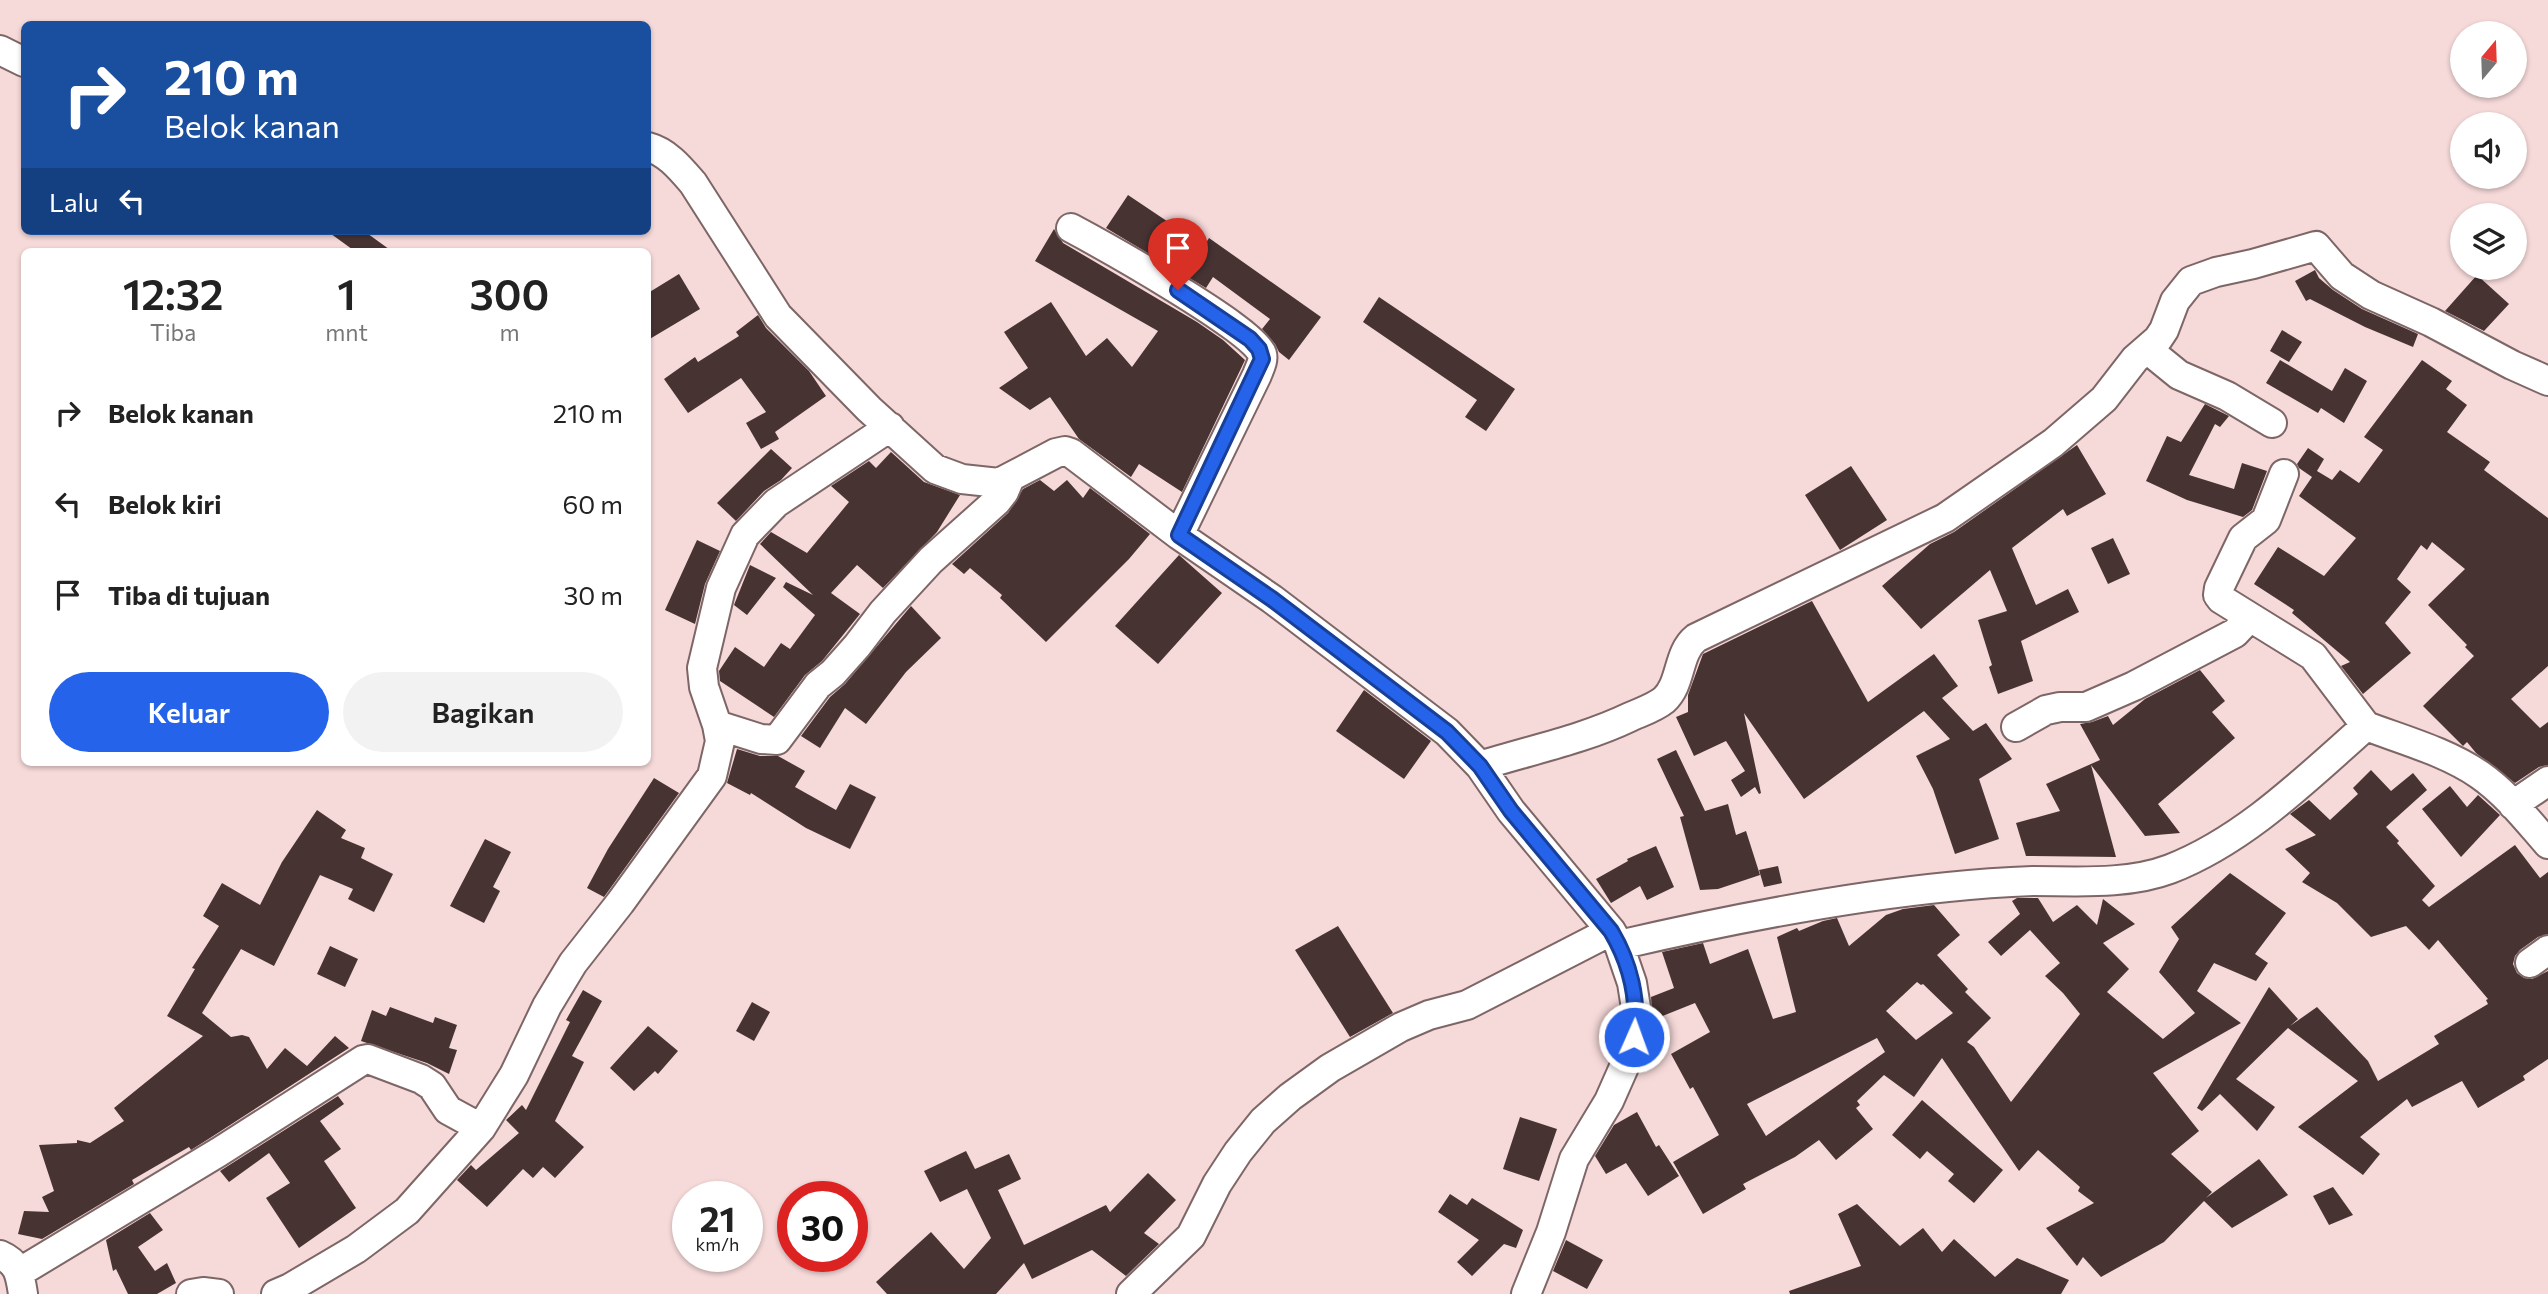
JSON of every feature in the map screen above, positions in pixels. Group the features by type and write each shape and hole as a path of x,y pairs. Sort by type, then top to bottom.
{"street":[{"path":"0,50 21,60"},
{"path":"651,147 678,165 693,183 778,316 935,469 962,479 999,483 1056,453 1071,453 1439,725 1480,766 1511,811 1615,938 1632,983 1636,1009 1632,1049 1609,1101 1574,1158 1551,1232 1526,1294"},
{"path":"1071,228 1158,277 1250,339 1262,354 1257,375 1179,535"},
{"path":"1480,766 1598,731 1651,708 1664,700 1671,691 1684,655 1696,638 1945,518 2053,443 2104,399 2164,330 2172,307 2191,281 2316,246 2345,279 2371,295 2548,381"},
{"path":"2147,349 2179,375 2227,396 2272,424"},
{"path":"276,1294 356,1250 407,1211 481,1128 514,1075 547,1006 573,963 712,776 720,741 704,687 702,668 721,588 745,535 776,503 890,427"},
{"path":"2284,474 2266,520 2243,538 2219,588 2221,599 2312,656 2366,726 2438,754 2475,772 2513,805 2548,844"},
{"path":"717,725 761,739 778,740 818,685 851,653 883,612 931,560 997,501 1010,478"},
{"path":"2016,727 2046,710 2060,706 2086,706 2134,686 2235,633 2250,617"},
{"path":"1131,1294 1191,1237 1221,1177 1263,1121 1330,1068 1401,1027 1432,1014 1467,1005 1615,938 1696,927 1843,900 2003,883 2128,878 2166,870 2215,848 2276,803 2366,726"},
{"path":"2513,805 2548,781"},
{"path":"14,1274 219,1152 359,1061 368,1059 421,1079 432,1086 448,1110 481,1128"},
{"path":"191,1294 219,1294"}],"building":[{"path":"1128,195 1204,246 1209,238 1321,317 1289,360 1279,352 1262,329 1270,319 1213,277 1206,288 1106,228"},
{"path":"1054,229 1063,243 1197,322 1245,360 1182,492 1139,464 1131,477 1079,439 1050,397 1030,410 999,388 1028,368 1004,332 1051,302 1086,356 1107,338 1132,367 1158,331 1035,261"},
{"path":"333,235 370,235 387,248 350,248"},
{"path":"2315,270 2319,278 2333,290 2362,309 2418,334 2413,347 2365,327 2310,299 2306,301 2295,281"},
{"path":"679,274 700,309 651,338 651,291"},
{"path":"2473,280 2483,280 2509,304 2484,331 2445,311"},
{"path":"1379,297 1515,389 1486,431 1465,417 1477,400 1363,322"},
{"path":"758,315 766,328 809,371 826,396 775,432 779,439 761,449 746,423 766,412 741,378 688,413 664,379 695,357 698,362 739,336 736,332"},
{"path":"2282,330 2302,342 2289,362 2270,351"},
{"path":"2280,360 2332,391 2345,368 2367,381 2344,423 2321,408 2318,413 2266,383"},
{"path":"2422,360 2452,381 2446,389 2467,405 2447,432 2490,462 2484,470 2548,518 2548,666 2511,699 2540,728 2548,722 2548,765 2539,767 2515,783 2476,753 2467,742 2463,746 2423,706 2474,656 2465,647 2467,645 2428,605 2465,569 2432,542 2427,550 2421,545 2397,579 2411,592 2385,623 2411,653 2363,694 2341,666 2350,662 2292,613 2294,610 2254,584 2278,547 2324,576 2356,538 2299,496 2312,477 2297,464 2308,448 2324,459 2317,471 2332,480 2340,470 2359,483 2383,450 2364,437"},
{"path":"2205,404 2229,416 2220,427 2215,424 2189,475 2234,489 2242,463 2267,471 2252,510 2243,517 2187,500 2146,481 2167,436 2181,442"},
{"path":"2077,445 2106,494 2067,516 2063,509 2012,548 2036,605 2068,589 2079,612 2021,641 2033,681 1998,694 1978,620 2007,611 1990,570 1921,629 1882,586 1930,544 1954,532"},
{"path":"771,449 792,468 781,480 764,491 736,521 717,503"},
{"path":"891,452 924,482 960,495 937,532 883,588 857,565 831,593 860,614 822,661 805,675 774,717 720,681 719,671 735,647 764,667 781,643 790,649 815,615 783,587 786,582 813,595 760,544 771,532 807,553 849,502 831,486 869,461 876,468"},
{"path":"1851,466 1887,520 1840,550 1805,495"},
{"path":"1040,480 1054,491 1067,480 1083,498 1090,488 1150,534 1129,559 1046,642 1000,598 1002,595 970,568 964,574 952,564 1008,513 1023,489"},
{"path":"2113,538 2130,574 2108,584 2091,548"},
{"path":"697,540 720,551 705,584 695,624 665,610"},
{"path":"1179,555 1222,593 1158,664 1115,626"},
{"path":"750,565 776,578 747,615 734,605"},
{"path":"1812,601 1868,702 1934,654 1958,686 1942,698 1973,731 1986,723 2012,759 1979,779 1999,839 1955,854 1933,789 1916,756 1950,739 1924,711 1804,799 1744,713 1761,793 1759,794 1755,787 1741,797 1731,780 1745,771 1726,741 1694,756 1676,717 1688,712 1688,695 1703,654"},
{"path":"911,606 941,638 906,672 866,724 845,708 820,748 801,736 830,697 845,684"},
{"path":"2200,670 2225,701 2212,712 2235,738 2158,804 2180,833 2145,836 2091,765 2116,857 2026,856 2016,823 2060,811 2046,784 2100,760 2080,724 2108,716 2113,725 2145,699"},
{"path":"1364,690 1431,741 1404,779 1336,731"},
{"path":"737,749 760,756 778,756 805,771 795,787 836,810 850,784 876,797 850,849 806,828 751,793 750,795 727,783"},
{"path":"1676,750 1705,811 1728,804 1736,835 1746,831 1760,875 1718,889 1700,890 1680,817 1684,816 1657,759"},
{"path":"2371,770 2391,791 2413,773 2427,790 2386,827 2435,886 2422,900 2429,907 2515,845 2540,878 2548,872 2548,934 2538,937 2520,950 2513,964 2517,973 2524,978 2532,979 2548,971 2548,1059 2523,1076 2525,1080 2478,1108 2462,1081 2412,1107 2407,1099 2360,1137 2380,1154 2363,1175 2298,1127 2358,1081 2288,1028 2236,1079 2275,1107 2257,1131 2220,1094 2202,1111 2197,1108 2269,987 2298,1019 2290,1026 2317,1007 2368,1061 2378,1081 2439,1044 2434,1036 2488,1004 2488,999 2438,940 2429,950 2406,926 2371,937 2337,903 2302,882 2310,873 2285,849 2316,835 2290,814 2309,800 2330,820 2358,794 2353,788"},
{"path":"654,778 679,793 604,897 587,888 608,849"},
{"path":"2450,786 2467,807 2478,795 2500,815 2461,857 2422,809"},
{"path":"317,810 346,830 341,838 365,848 361,858 393,874 374,912 348,899 353,889 320,875 274,966 241,949 202,1013 231,1037 249,1037 267,1069 285,1048 307,1066 335,1036 349,1048 191,1150 189,1147 132,1180 134,1184 42,1239 18,1234 24,1211 49,1212 42,1197 54,1191 39,1145 77,1143 77,1140 90,1143 124,1121 114,1108 203,1036 167,1016 195,969 192,968 219,926 203,916 222,883 260,905 282,862"},
{"path":"485,839 511,852 493,887 500,891 484,923 450,906"},
{"path":"1656,846 1674,887 1647,900 1640,886 1611,903 1596,879 1628,861 1627,859"},
{"path":"1778,866 1782,883 1764,887 1759,870"},
{"path":"2230,873 2286,913 2255,954 2268,963 2256,981 2214,963 2197,991 2241,1023 2153,1073 2199,1131 2171,1154 2212,1192 2206,1198 2259,1159 2288,1195 2232,1228 2204,1201 2164,1242 2101,1277 2083,1257 2077,1266 2046,1228 2094,1203 2078,1191 2080,1187 2038,1150 2019,1171 1942,1058 1914,1097 1884,1075 1857,1101 1860,1105 1856,1108 1873,1129 1836,1160 1819,1140 1795,1157 1743,1184 1746,1189 1703,1214 1673,1162 1719,1135 1693,1087 1690,1089 1671,1054 1710,1032 1695,1003 1655,1019 1652,1012 1651,997 1674,988 1662,952 1703,943 1710,964 1748,949 1773,1019 1796,1012 1777,937 1797,928 1799,931 1837,918 1849,946 1886,915 1903,909 1934,905 1960,935 1937,955 1968,989 1965,992 1991,1018 1967,1042 1974,1047 2011,1102 2080,1014 2045,976 2060,963 2030,930 2001,956 1988,942 2020,914 2012,901 2017,898 2038,898 2053,922 2077,905 2097,925 2103,899 2135,924 2103,943 2129,969 2107,992 2163,1039 2195,1013 2159,972 2179,939 2171,927","holes":["1917,982 1923,984 1953,1013 1916,1040 1886,1011","1877,1038 1885,1052 1766,1136 1747,1104"]},
{"path":"1338,926 1393,1013 1350,1037 1295,950"},
{"path":"330,946 358,959 345,987 317,974"},
{"path":"583,990 602,1001 572,1056 584,1062 555,1121 584,1147 555,1178 543,1167 533,1178 523,1169 487,1207 457,1180 471,1165 476,1170 519,1133 506,1120 522,1105 526,1110 570,1022 566,1020"},
{"path":"752,1002 770,1012 754,1041 736,1031"},
{"path":"390,1007 433,1023 435,1017 457,1025 449,1048 457,1050 449,1074 427,1063 361,1041 372,1010 386,1016"},
{"path":"648,1026 678,1051 658,1074 655,1071 634,1091 610,1068"},
{"path":"338,1096 344,1104 320,1121 341,1149 324,1161 356,1208 299,1248 266,1198 290,1183 269,1153 229,1182 220,1171"},
{"path":"1922,1100 2003,1170 1974,1203 1948,1181 1954,1174 1927,1151 1920,1159 1892,1135"},
{"path":"1637,1112 1656,1147 1659,1145 1679,1176 1648,1196 1626,1163 1606,1174 1595,1156 1614,1125"},
{"path":"1520,1117 1557,1129 1539,1181 1503,1169"},
{"path":"966,1151 975,1169 1009,1154 1021,1179 998,1190 1024,1245 1106,1205 1110,1212 1148,1173 1176,1200 1144,1233 1159,1244 1126,1276 1092,1250 1032,1279 1024,1263 996,1294 887,1294 876,1282 931,1232 964,1269 991,1238 967,1189 940,1202 924,1171"},
{"path":"2333,1187 2353,1215 2329,1225 2313,1196"},
{"path":"1450,1194 1467,1205 1472,1198 1523,1230 1516,1248 1504,1244 1472,1276 1457,1262 1479,1240 1438,1212"},
{"path":"1857,1204 1900,1246 1923,1228 1942,1252 1954,1239 1995,1277 2017,1258 2069,1280 2061,1294 1790,1294 1789,1291 1861,1266 1838,1214"},
{"path":"150,1213 163,1230 138,1247 155,1271 167,1263 176,1283 157,1294 128,1294 116,1269 113,1271 106,1240"},
{"path":"1566,1240 1603,1260 1587,1289 1553,1271"}],"route":[{"path":"1178,290 1250,339 1262,354 1257,375 1179,535 1272,599 1439,725 1480,766 1511,811 1611,931 1619,945 1634,991 1634,1037"}]}
